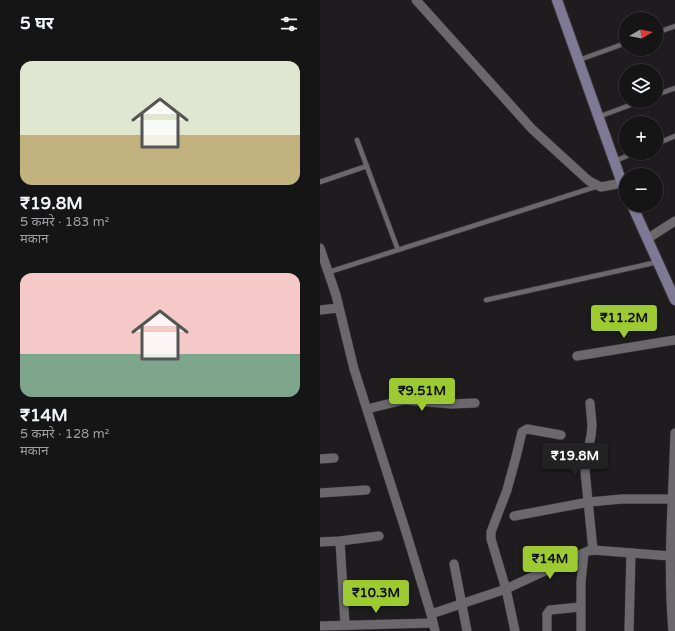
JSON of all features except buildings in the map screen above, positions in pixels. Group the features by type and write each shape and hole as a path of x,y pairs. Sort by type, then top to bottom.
{"street":[{"path":"416,0 532,129 589,181 601,187 619,188"},
{"path":"559,1 578,60 619,174"},
{"path":"635,212 675,300"},
{"path":"647,239 675,221"},
{"path":"320,248 329,272 354,369 433,623"},
{"path":"320,310 338,308"},
{"path":"577,356 675,340"},
{"path":"367,409 404,400 452,404 475,403"},
{"path":"581,631 581,582 588,552 589,502 585,464 592,425 590,403"},
{"path":"514,631 506,589 491,535 493,524 509,484 522,432 527,429 561,435"},
{"path":"672,631 670,556 673,528 675,433"},
{"path":"320,459 334,458"},
{"path":"320,493 366,490"},
{"path":"514,516 589,502 622,499 673,498"},
{"path":"320,542 379,536"},
{"path":"340,541 345,625"},
{"path":"320,626 433,623 462,604 506,589 588,552 630,552 670,556"},
{"path":"629,631 630,552"},
{"path":"454,564 467,631"},
{"path":"547,631 547,614 550,610 580,607"}],"lane":[{"path":"663,30 675,26"},
{"path":"578,60 619,45"},
{"path":"663,93 675,88"},
{"path":"598,117 622,108"},
{"path":"663,141 675,136"},
{"path":"357,140 398,250"},
{"path":"614,161 619,159"},
{"path":"320,182 367,166"},
{"path":"329,272 598,186"},
{"path":"486,300 658,262"}]}
